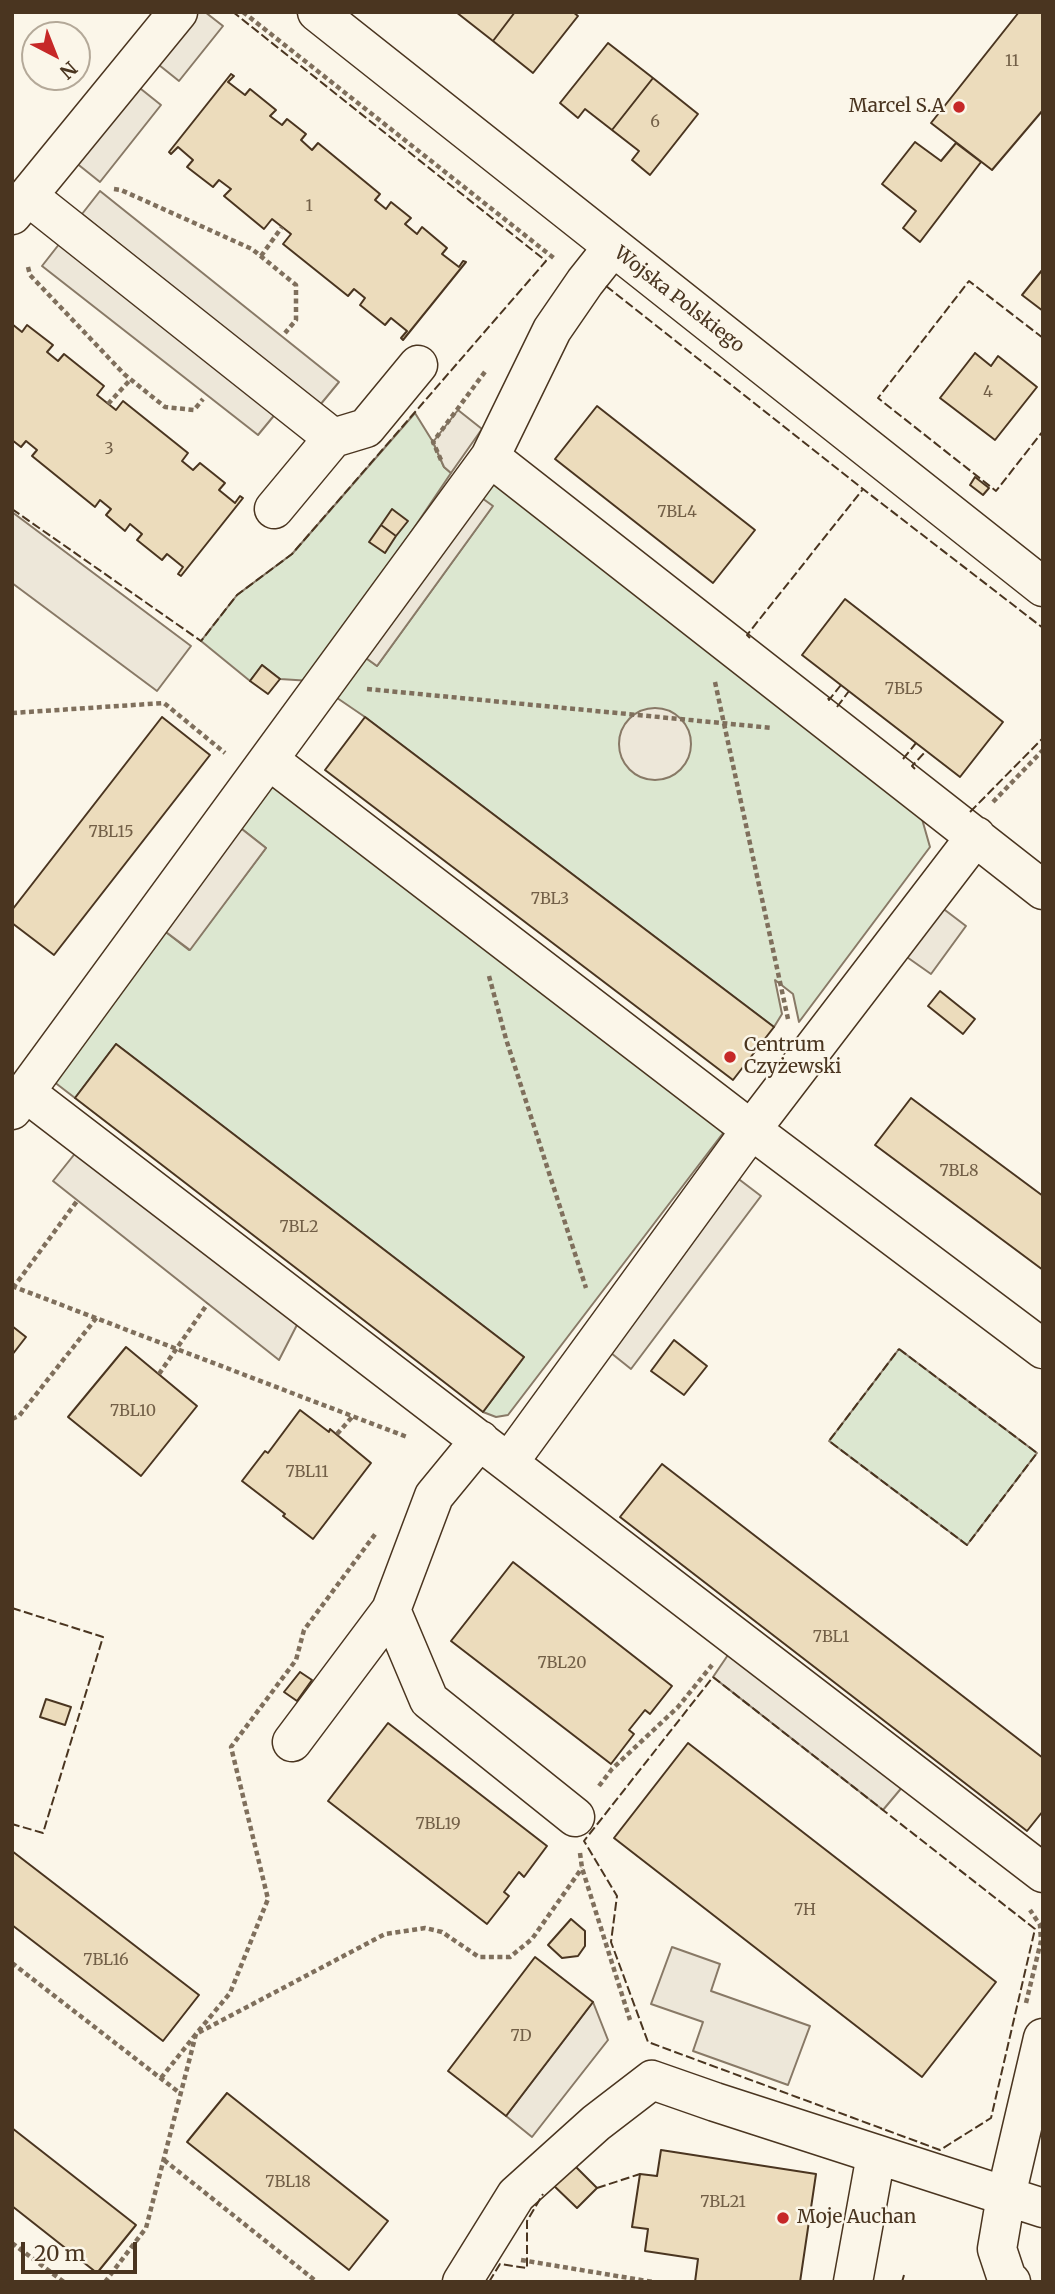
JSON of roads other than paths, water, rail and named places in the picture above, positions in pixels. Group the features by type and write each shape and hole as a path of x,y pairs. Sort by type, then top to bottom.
{"street":[{"path":"178,12 20,206 333,438"},
{"name":"Wojska Polskiego","path":"317,12 1043,587"},
{"path":"612,248 552,330 490,457 352,649 18,1101 494,1451 1043,1873"},
{"path":"274,509 333,438 366,428 418,365"},
{"path":"490,457 1043,890"},
{"path":"269,759 1043,1349"},
{"path":"292,1742 391,1610 434,1496 494,1451 799,1068 972,833"},
{"path":"391,1610 429,1700 575,1817"},
{"path":"1010,2282 997,2249 1006,2196 1043,2038"},
{"path":"462,2282 516,2195 596,2123 652,2080 1043,2208"},
{"path":"853,2282 876,2155"}],"place":[{"name":"Marcel S.A","path":"959,107"},
{"name":"Centrum Czyżewski","path":"730,1057"},
{"name":"Moje Auchan","path":"783,2218"}]}
